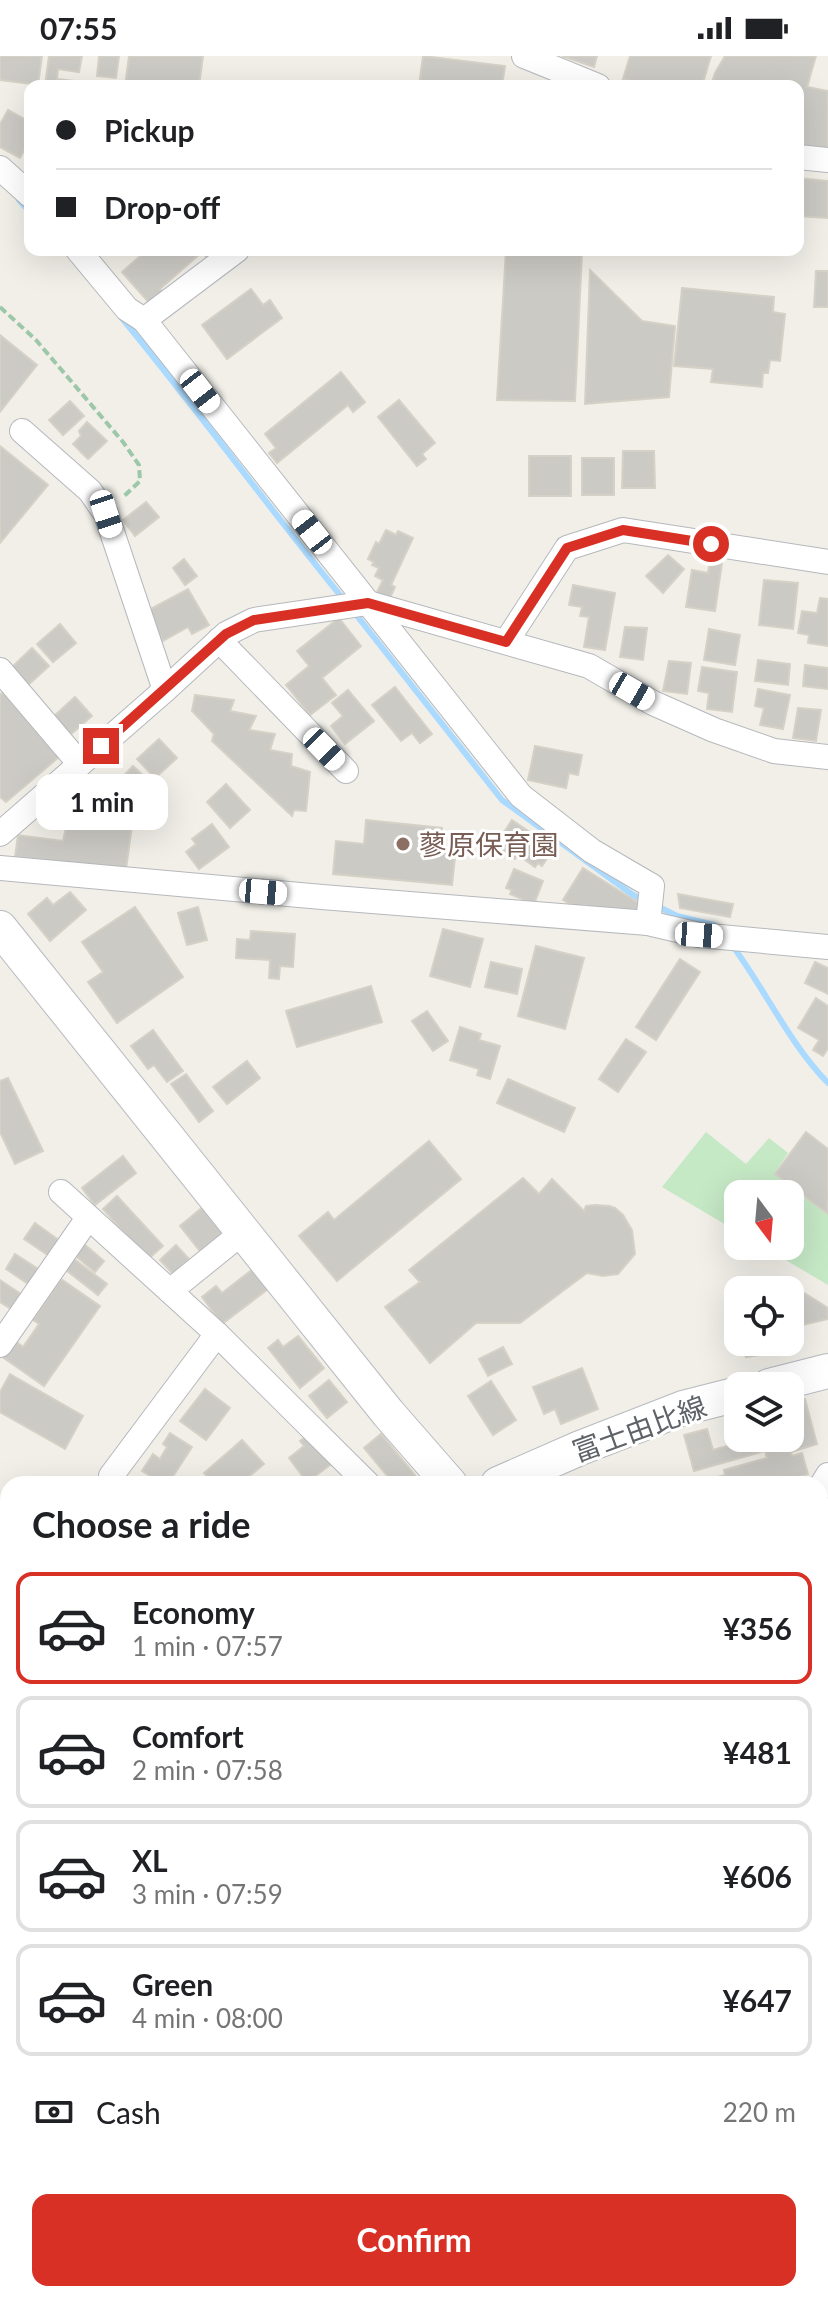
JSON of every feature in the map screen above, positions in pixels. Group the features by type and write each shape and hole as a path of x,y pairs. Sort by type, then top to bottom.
{"street":[{"path":"524,56 583,80"},
{"path":"804,158 828,160"},
{"path":"0,168 24,189"},
{"path":"83,256 127,309 144,320 521,796 592,851 652,886 648,923"},
{"path":"144,320 229,256"},
{"path":"22,431 90,491 106,514 165,690"},
{"path":"506,642 567,548 623,530 828,562"},
{"path":"0,834 226,634 254,620 368,603 589,666 653,703 714,730 774,751 828,757"},
{"path":"219,640 346,771"},
{"path":"0,670 80,764"},
{"path":"0,868 648,923 699,935 828,947"},
{"path":"0,928 388,1413 443,1476"},
{"path":"61,1192 217,1334 360,1476"},
{"path":"0,1345 88,1218"},
{"path":"170,1291 243,1232"},
{"path":"111,1476 217,1334"},
{"path":"804,1377 828,1371"},
{"name":"富士由比線","path":"516,1476 683,1408 724,1398"}],"path":[{"path":"0,307 36,340 139,465 140,481 106,514"}],"green space":[{"path":"706,1132 746,1164 769,1138 788,1153 774,1174 782,1180 724,1180 724,1224 662,1187"},
{"path":"804,1197 828,1215 828,1285 786,1260 804,1260"}],"building":[{"path":"0,56 42,56 39,80 24,80 24,83 0,80"},
{"path":"49,56 82,56 79,72 58,69 57,79 66,80 46,80"},
{"path":"99,56 119,56 116,78 97,76"},
{"path":"129,56 203,56 200,80 126,80"},
{"path":"423,56 505,66 503,80 420,80"},
{"path":"562,56 597,56 594,67"},
{"path":"630,56 711,56 704,80 623,79"},
{"path":"725,56 816,56 807,87 828,91 828,150 804,146 804,80 713,80"},
{"path":"8,110 24,119 24,151 20,158 0,147 0,124"},
{"path":"804,179 828,181 828,218 804,216"},
{"path":"140,256 197,256 160,289 165,295 152,306 122,272"},
{"path":"506,256 582,256 575,401 497,400"},
{"path":"590,270 642,321 675,326 669,397 585,404"},
{"path":"816,271 828,271 828,307 814,307"},
{"path":"682,288 774,297 773,312 785,314 780,361 770,360 768,373 763,373 762,387 711,382 713,369 674,366"},
{"path":"251,289 263,305 270,300 282,318 227,359 202,325"},
{"path":"0,335 37,365 0,412"},
{"path":"341,372 365,402 353,412 348,405 277,463 269,453 276,448 265,434"},
{"path":"399,400 435,443 422,454 426,459 417,466 378,417"},
{"path":"70,401 84,416 63,435 49,420"},
{"path":"87,422 107,441 88,459 73,444 81,436 79,431"},
{"path":"0,446 48,485 0,543"},
{"path":"623,451 654,451 655,488 622,488"},
{"path":"529,456 571,456 571,496 529,496"},
{"path":"582,458 614,458 614,495 582,495"},
{"path":"146,502 159,517 135,536 123,520"},
{"path":"386,530 396,535 398,531 413,538 391,585 395,587 389,600 376,594 383,580 375,576 379,568 368,559"},
{"path":"668,555 684,569 663,593 646,576"},
{"path":"184,559 197,576 185,585 173,568"},
{"path":"710,561 722,563 715,611 686,607 692,570 708,573"},
{"path":"764,580 798,583 793,629 759,625"},
{"path":"573,585 615,593 605,650 584,647 589,617 580,616 582,607 569,605"},
{"path":"188,589 209,625 192,634 188,627 163,641 147,611"},
{"path":"820,598 828,599 828,646 808,643 809,635 798,633 802,611 817,613"},
{"path":"339,618 361,646 322,678 336,695 310,715 286,685 309,666 297,651"},
{"path":"60,624 76,643 53,662 37,644"},
{"path":"625,627 647,628 643,660 620,657"},
{"path":"709,629 740,635 735,665 704,660"},
{"path":"32,648 49,666 26,687 10,669"},
{"path":"758,660 790,664 788,685 755,681"},
{"path":"669,661 691,663 687,694 663,691"},
{"path":"805,665 828,668 828,689 803,686"},
{"path":"702,667 737,672 732,712 707,709 709,693 698,691"},
{"path":"395,687 432,734 420,743 412,733 401,741 372,705"},
{"path":"758,689 790,695 783,729 760,725 764,708 755,706"},
{"path":"348,690 374,721 345,744 331,726 343,716 332,703"},
{"path":"3,692 59,757 6,802 0,797 0,695"},
{"path":"195,695 234,700 230,711 256,716 249,730 275,734 270,750 292,754 291,766 310,772 306,811 294,810 292,816 212,741 214,734 192,711"},
{"path":"75,697 92,716 70,735 53,717"},
{"path":"798,708 821,710 816,741 793,738"},
{"path":"159,739 177,758 155,778 137,759"},
{"path":"535,746 582,755 578,775 569,773 566,788 528,780"},
{"path":"133,766 166,797 146,818 137,810 133,814 109,791"},
{"path":"68,784 88,791 101,806 133,819 126,869 15,857 18,835 63,841 71,805 49,800"},
{"path":"226,784 250,810 230,828 207,802"},
{"path":"366,820 442,828 440,846 456,848 452,885 333,874 336,841 364,844"},
{"path":"512,820 546,843 540,851 548,857 542,866 538,863 535,867 518,855 515,859 495,846"},
{"path":"212,824 229,847 199,869 186,852 196,844 192,839"},
{"path":"583,868 642,905 631,922 598,913 584,904 580,910 563,900"},
{"path":"514,869 543,881 534,904 510,894 512,890 506,888"},
{"path":"70,892 86,910 50,941 28,914 47,898 53,905"},
{"path":"678,894 733,904 730,917 680,908"},
{"path":"135,907 183,977 117,1023 88,982 103,972 82,942"},
{"path":"198,907 207,940 187,945 178,913"},
{"path":"443,929 483,939 470,987 430,976"},
{"path":"251,931 295,934 293,967 280,966 279,979 269,978 270,960 236,958 237,939 250,940"},
{"path":"536,946 584,958 565,1029 518,1016"},
{"path":"680,959 700,972 656,1040 636,1027"},
{"path":"491,962 522,969 517,994 485,987"},
{"path":"815,962 828,968 828,994 805,983"},
{"path":"371,986 382,1022 297,1047 286,1011"},
{"path":"816,998 828,1006 828,1048 823,1056 813,1050 819,1040 798,1028"},
{"path":"427,1011 448,1041 433,1051 412,1021"},
{"path":"460,1027 481,1034 479,1040 500,1046 490,1079 477,1075 479,1069 450,1060"},
{"path":"153,1030 183,1071 167,1082 154,1065 148,1069 131,1046"},
{"path":"626,1039 646,1052 618,1092 599,1079"},
{"path":"247,1061 260,1078 227,1104 213,1087"},
{"path":"186,1074 213,1111 199,1122 171,1084"},
{"path":"8,1078 43,1151 15,1164 0,1132 0,1081"},
{"path":"508,1079 575,1108 564,1132 497,1103"},
{"path":"806,1132 828,1149 828,1214 804,1196 804,1180 783,1180 775,1174"},
{"path":"429,1141 461,1179 337,1281 299,1236 328,1212 334,1220"},
{"path":"123,1156 136,1173 95,1205 82,1188"},
{"path":"523,1178 539,1194 552,1179 584,1211 586,1206 595,1205 615,1208 632,1230 635,1254 618,1274 603,1276 587,1273 520,1323 476,1323 430,1363 385,1307 420,1282 409,1270"},
{"path":"117,1196 163,1246 148,1259 103,1209"},
{"path":"203,1207 224,1232 200,1251 180,1226"},
{"path":"35,1223 60,1241 49,1256 24,1239"},
{"path":"83,1243 104,1261 95,1272 73,1254"},
{"path":"176,1245 189,1259 173,1274 160,1260"},
{"path":"15,1254 40,1270 30,1285 6,1269"},
{"path":"74,1259 107,1284 98,1295 66,1270"},
{"path":"253,1269 268,1289 222,1324 202,1297 216,1286 222,1293"},
{"path":"61,1279 100,1306 44,1386 1,1356 13,1339 23,1347 39,1324 33,1320"},
{"path":"0,1280 21,1294 11,1309 0,1302"},
{"path":"804,1293 828,1308 828,1319 804,1325"},
{"path":"298,1336 324,1368 300,1388 268,1348 278,1340 283,1347"},
{"path":"503,1347 512,1364 488,1376 479,1359"},
{"path":"582,1368 598,1409 561,1424 555,1409 544,1414 533,1387"},
{"path":"10,1374 83,1416 65,1449 0,1412 0,1392"},
{"path":"329,1380 347,1402 327,1418 309,1396"},
{"path":"491,1381 516,1420 493,1435 468,1396"},
{"path":"205,1389 230,1408 206,1440 180,1421"},
{"path":"804,1399 805,1399 817,1444 804,1448"},
{"path":"707,1429 713,1450 724,1447 724,1452 761,1452 694,1471 684,1435"},
{"path":"312,1432 334,1462 315,1476 302,1476 289,1458 304,1446 300,1441"},
{"path":"170,1433 192,1447 173,1476 150,1476 142,1471 153,1454 160,1459 167,1447 163,1444"},
{"path":"381,1434 415,1475 387,1476 364,1448"},
{"path":"242,1440 264,1464 250,1476 206,1476 204,1473"},
{"path":"765,1452 791,1452 792,1456 802,1453 808,1474 721,1476 725,1475 724,1470 767,1458"}],"waterway":[{"path":"19,200 24,205"},
{"path":"121,317 344,600"},
{"path":"354,612 502,800 643,900"},
{"path":"657,906 677,916 714,925"},
{"path":"732,945 802,1052 828,1083"}],"place":[{"name":"蓼原保育園","path":"403,844"}],"route":[{"path":"101,746 226,634 254,620 368,603 506,642 567,548 623,530 711,544"}]}
